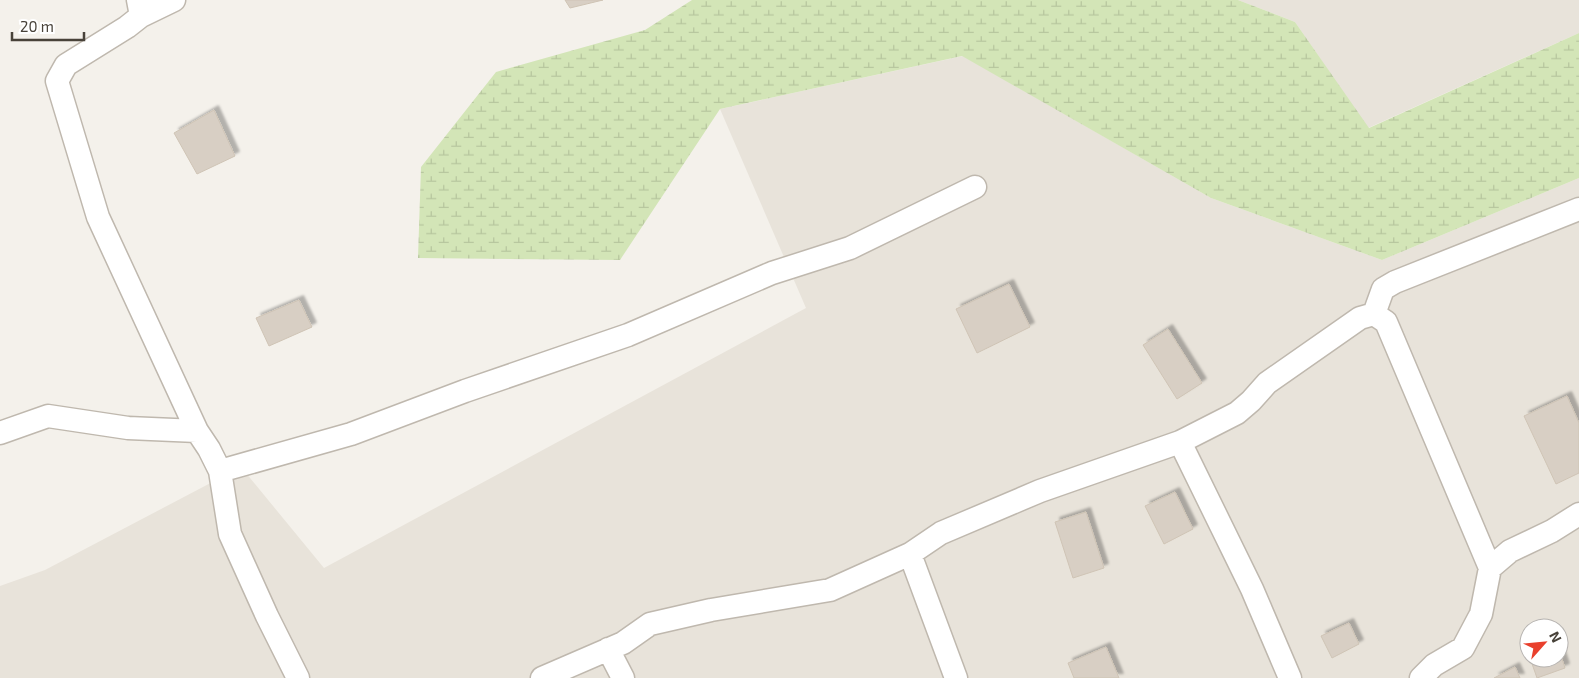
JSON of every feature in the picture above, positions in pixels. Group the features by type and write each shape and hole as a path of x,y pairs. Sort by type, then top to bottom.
{"street":[{"path":"174,0 139,8 127,27 66,66 56,81 98,217 197,431 220,471 230,534 267,616 298,678"},
{"path":"220,471 352,434 465,391 628,336 772,273 850,248 975,187"},
{"path":"1374,314 1383,289 1395,282 1579,209"},
{"path":"542,678 623,642 650,624 712,610 830,590 910,554 941,533 1040,491 1180,442 1237,413 1267,383 1284,370 1360,318 1374,314 1386,322 1490,568 1481,614 1463,648 1434,665 1421,678"},
{"path":"1,438 48,416 128,428 197,431"},
{"path":"1180,442 1252,589 1290,678"},
{"path":"1490,568 1510,551 1552,531 1579,514"},
{"path":"910,554 956,678"},
{"path":"608,649 623,678"}],"shaded area":[{"path":"1238,0 1579,0 1579,33 1368,128 1295,22"},
{"path":"963,56 1211,198 1382,260 1579,178 1579,678 0,678 0,586 45,570 241,467 324,568 806,308 720,109"}],"green space":[{"path":"692,0 1238,0 1295,22 1369,128 1579,33 1579,178 1382,260 1211,198 962,56 720,109 620,260 418,258 421,167 496,72 645,30"}],"building":[{"path":"565,0 603,0 570,8"},
{"path":"214,110 235,156 197,174 174,133"},
{"path":"1009,284 1030,327 977,353 956,309"},
{"path":"299,300 312,327 269,346 256,318"},
{"path":"1168,329 1202,383 1177,399 1143,345"},
{"path":"1567,396 1579,423 1579,473 1556,484 1524,416"},
{"path":"1175,492 1193,529 1164,544 1145,506"},
{"path":"1086,512 1104,568 1073,578 1055,522"},
{"path":"1349,623 1359,644 1332,658 1321,636"},
{"path":"1106,647 1119,678 1074,678 1068,663"},
{"path":"1515,667 1520,678 1494,678"},
{"path":"1534,668 1565,668 1537,678"}]}
